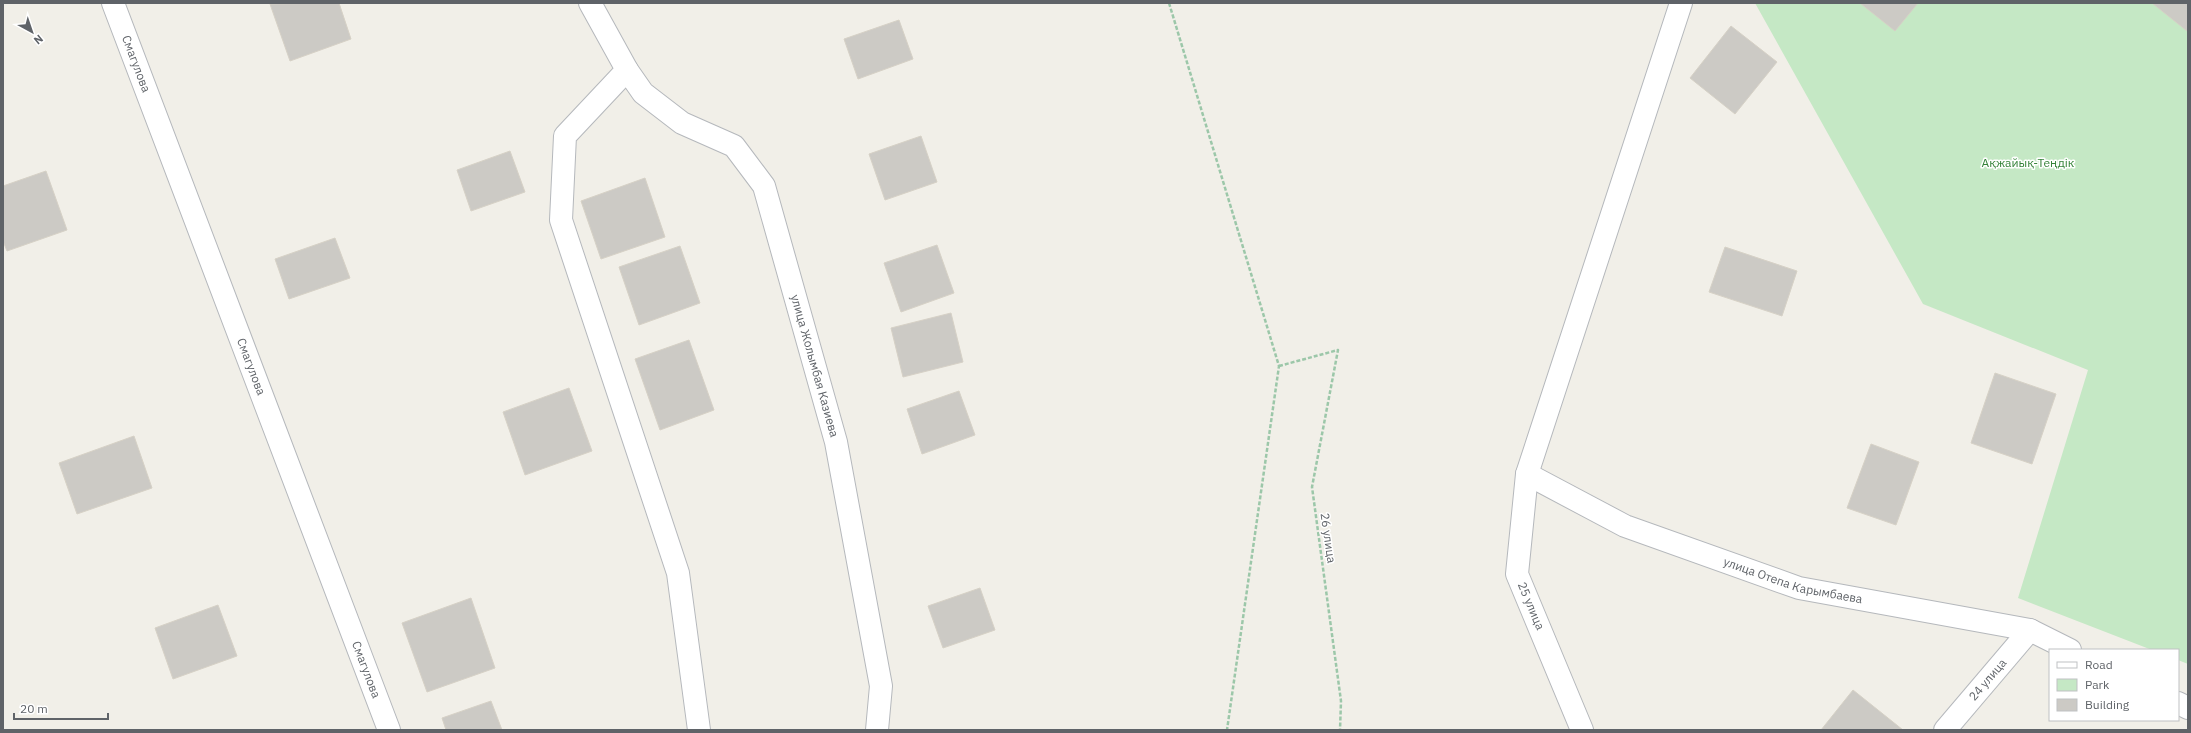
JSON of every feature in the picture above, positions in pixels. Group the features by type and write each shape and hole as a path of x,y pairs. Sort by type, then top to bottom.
{"street":[{"name":"Смагулова","path":"113,3 390,730"},
{"name":"улица Жолымбая Казиева","path":"590,3 627,70 643,94 682,123 734,146 764,186 836,442 881,686 877,730"},
{"name":"25 улица","path":"1582,730 1517,574 1527,474 1681,3"},
{"path":"627,70 565,136 561,220 678,573 699,730"},
{"name":"улица Отепа Карымбаева","path":"1527,474 1625,526 1798,588 2030,630 2068,649"},
{"name":"24 улица","path":"1945,730 2030,630"},
{"path":"2179,704 2188,708"}],"path":[{"path":"1169,3 1280,366 1227,730"},
{"name":"26 улица","path":"1280,366 1338,350 1312,487 1342,701 1340,730"}],"green space":[{"name":"Ақжайық-Теңдік","path":"1755,3 2188,3 2188,664 2179,660 2179,649 2149,649 2018,598 2088,370 1923,304"}],"building":[{"path":"339,3 351,39 290,61 270,4"},
{"path":"1860,3 1918,3 1895,31"},
{"path":"2152,3 2188,3 2187,31"},
{"path":"899,20 913,59 858,79 844,39"},
{"path":"1731,26 1777,62 1735,114 1690,78"},
{"path":"921,136 937,182 885,200 869,154"},
{"path":"510,151 525,192 471,211 457,170"},
{"path":"46,171 67,230 7,251 3,241 3,186"},
{"path":"645,178 665,237 601,259 581,201"},
{"path":"335,238 350,278 289,299 275,259"},
{"path":"937,245 954,293 901,312 884,263"},
{"path":"680,246 700,303 639,325 619,267"},
{"path":"1725,247 1797,271 1782,316 1709,292"},
{"path":"951,313 963,362 903,377 891,328"},
{"path":"689,340 714,410 660,430 635,359"},
{"path":"1995,373 2056,394 2032,464 1971,443"},
{"path":"569,388 592,451 525,475 503,412"},
{"path":"959,391 975,435 922,454 907,409"},
{"path":"134,436 152,488 77,514 59,463"},
{"path":"1871,444 1919,462 1896,525 1847,508"},
{"path":"980,588 995,630 943,648 928,606"},
{"path":"471,598 495,668 427,692 402,623"},
{"path":"218,605 237,656 173,679 155,628"},
{"path":"1853,690 1903,730 1821,730"},
{"path":"491,701 502,730 446,730 442,718"}]}
